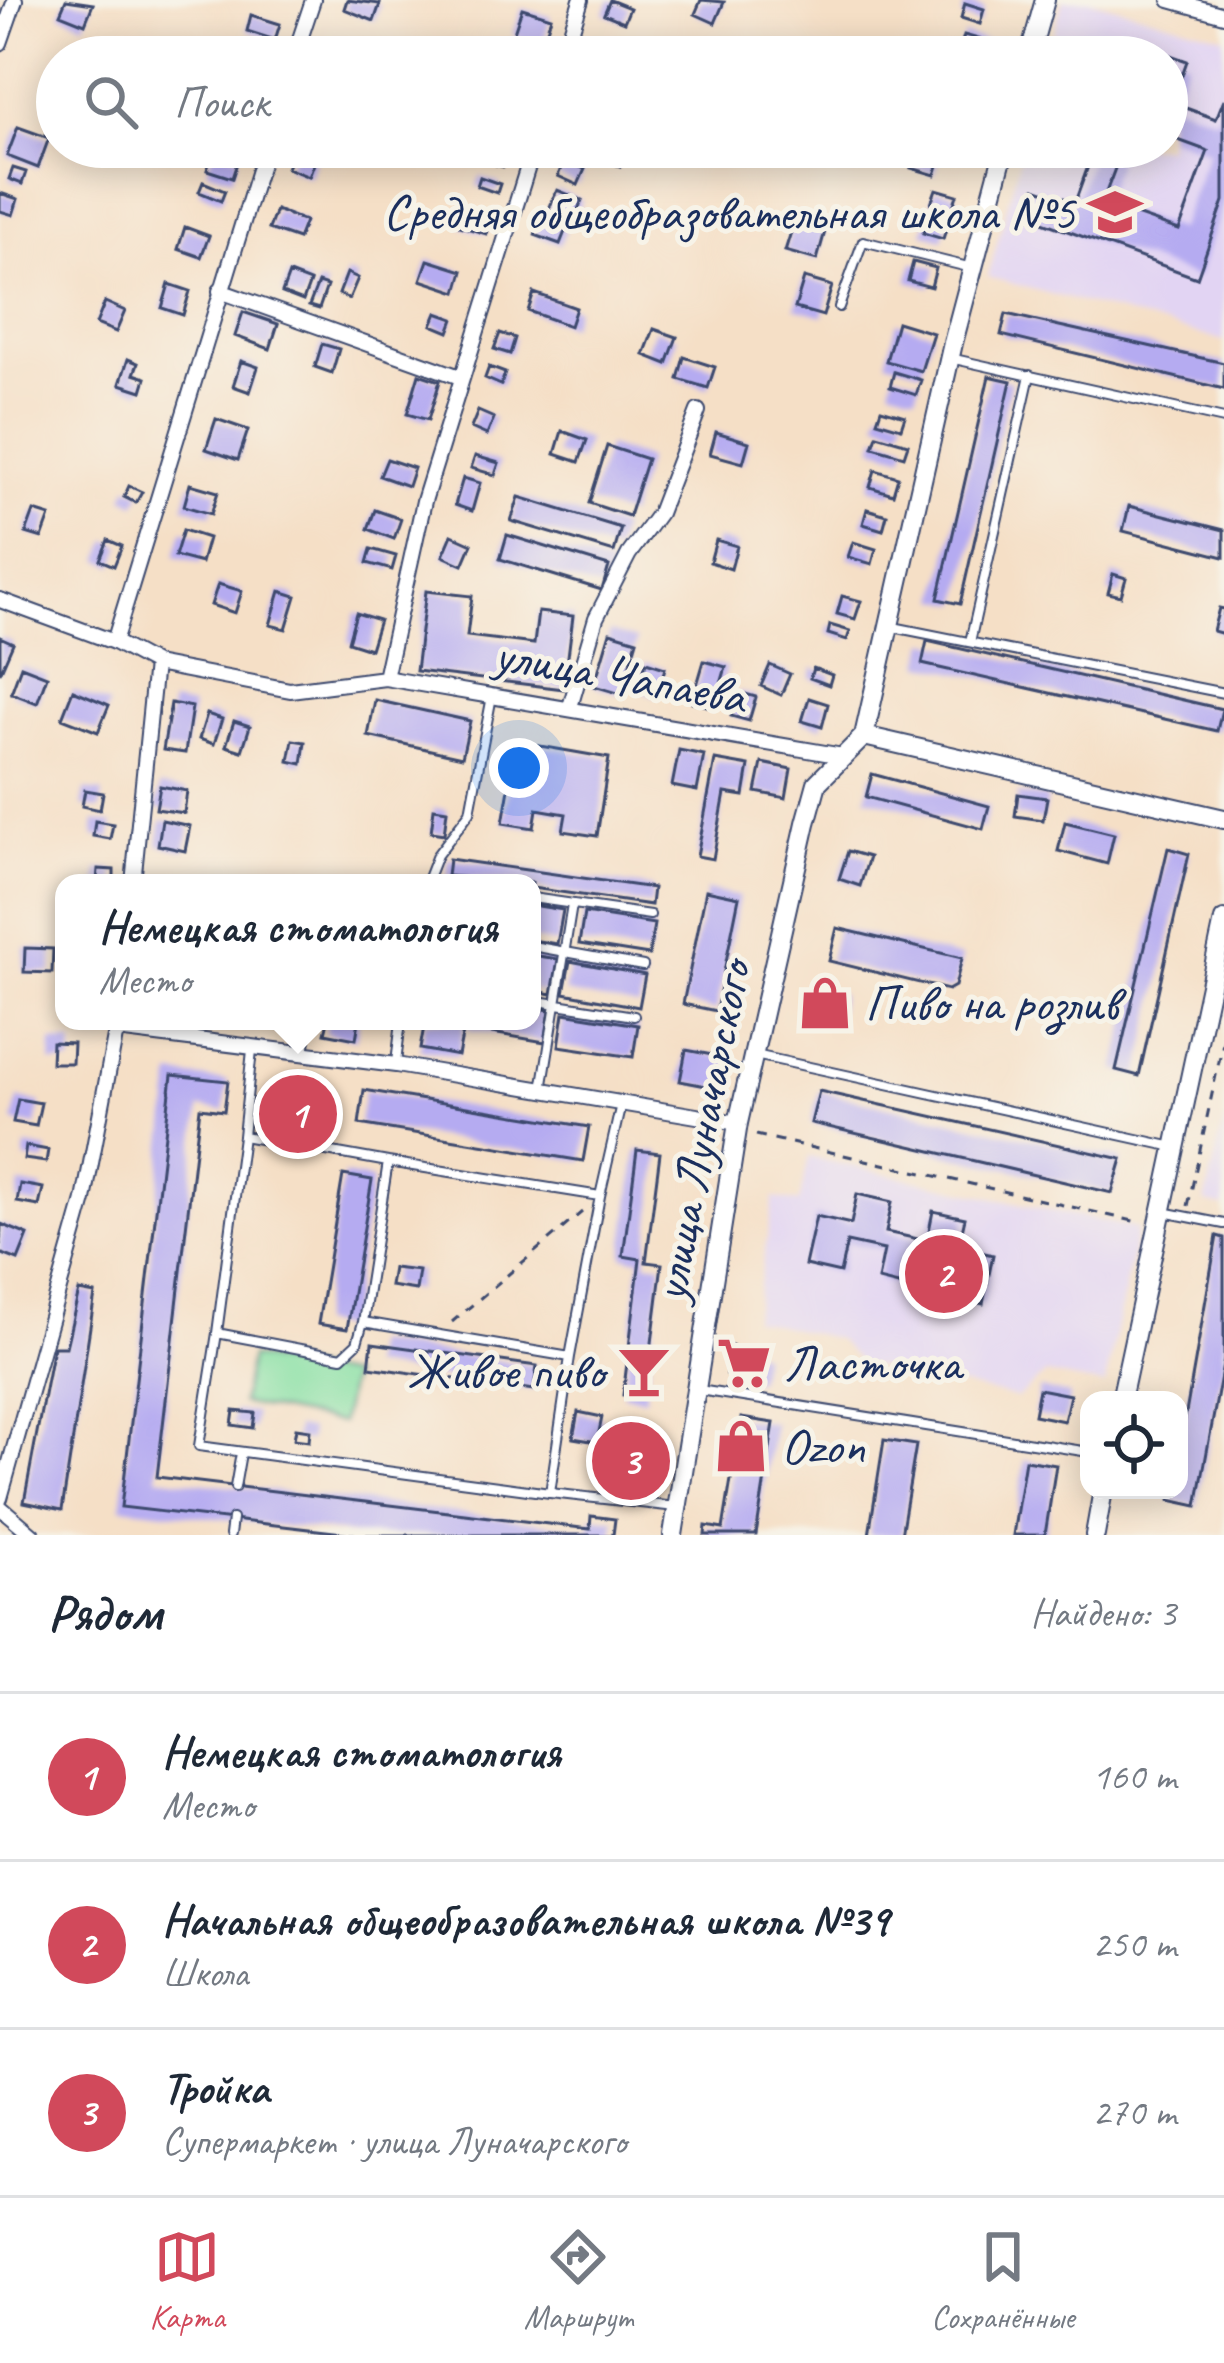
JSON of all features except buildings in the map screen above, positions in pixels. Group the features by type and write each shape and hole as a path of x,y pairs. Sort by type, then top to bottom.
{"street":[{"path":"0,43 15,0"},
{"path":"302,36 313,0"},
{"path":"570,36 581,0"},
{"path":"1035,36 1045,0"},
{"path":"1170,0 1224,15"},
{"path":"114,642 259,168"},
{"path":"385,678 424,501 527,168"},
{"path":"843,756 864,736 893,627 950,358 1000,168"},
{"path":"220,291 460,377"},
{"path":"570,707 596,618 629,554 659,513 698,411"},
{"name":"улица Чапаева","path":"0,600 114,642 155,664 290,690 385,678 843,756"},
{"path":"134,874 155,664"},
{"path":"864,736 1224,819"},
{"name":"улица Луначарского","path":"673,1535 737,1126 817,783 843,756"},
{"path":"1123,1391 1224,920"},
{"path":"33,1535 0,1503 85,1199 116,1030"},
{"path":"144,1030 252,1050 396,1065 737,1126"},
{"path":"1095,1535 1101,1499"}],"lane":[{"path":"839,307 863,241 973,268"},
{"path":"950,358 1224,419"},
{"path":"970,642 1030,375"},
{"path":"893,627 1224,693"},
{"path":"429,874 437,855 470,812 493,695"},
{"path":"541,899 650,915"},
{"path":"542,1090 572,904"},
{"path":"541,948 643,966"},
{"path":"541,1001 634,1016"},
{"path":"303,1053 307,1030"},
{"path":"396,1065 400,1030"},
{"path":"252,1050 199,1446 677,1507"},
{"path":"754,1055 1176,1147"},
{"path":"550,1493 570,1357 621,1104"},
{"path":"243,1136 600,1196"},
{"path":"217,1333 342,1357 357,1342 388,1162"},
{"path":"1160,1219 1186,1216 1224,1224"},
{"path":"363,1322 570,1357"},
{"path":"696,1390 1080,1451"},
{"path":"235,1486 241,1453"},
{"path":"230,1535 232,1520"}],"path":[{"path":"1186,1216 1224,1038"},
{"path":"737,1126 1160,1219"},
{"path":"437,1335 600,1196"}],"shaded area":[{"name":"Средняя общеобразовательная школа №5","path":"1063,0 1090,0 1224,36 1224,341 988,277 1017,168 1188,168 1188,36 1053,36"},
{"path":"1224,1120 1224,1207 1205,1203"},
{"path":"809,1157 1137,1229 1105,1385 1046,1374 1017,1398 860,1363 837,1339 753,1319 774,1198 799,1203"}],"green space":[{"path":"250,1357 350,1376 341,1423 241,1403"}],"place":[{"name":"Средняя общеобразовательная школа №5","path":"1115,212"},
{"name":"Пиво на розлив","path":"825,1003"},
{"name":"Немецкая стоматология","path":"298,1114"},
{"name":"Начальная общеобразовательная школа №39","path":"944,1274"},
{"name":"Ласточка","path":"744,1363"},
{"name":"Живое пиво","path":"644,1371"},
{"name":"Ozon","path":"741,1446"},
{"name":"Тройка","path":"631,1461"}]}
